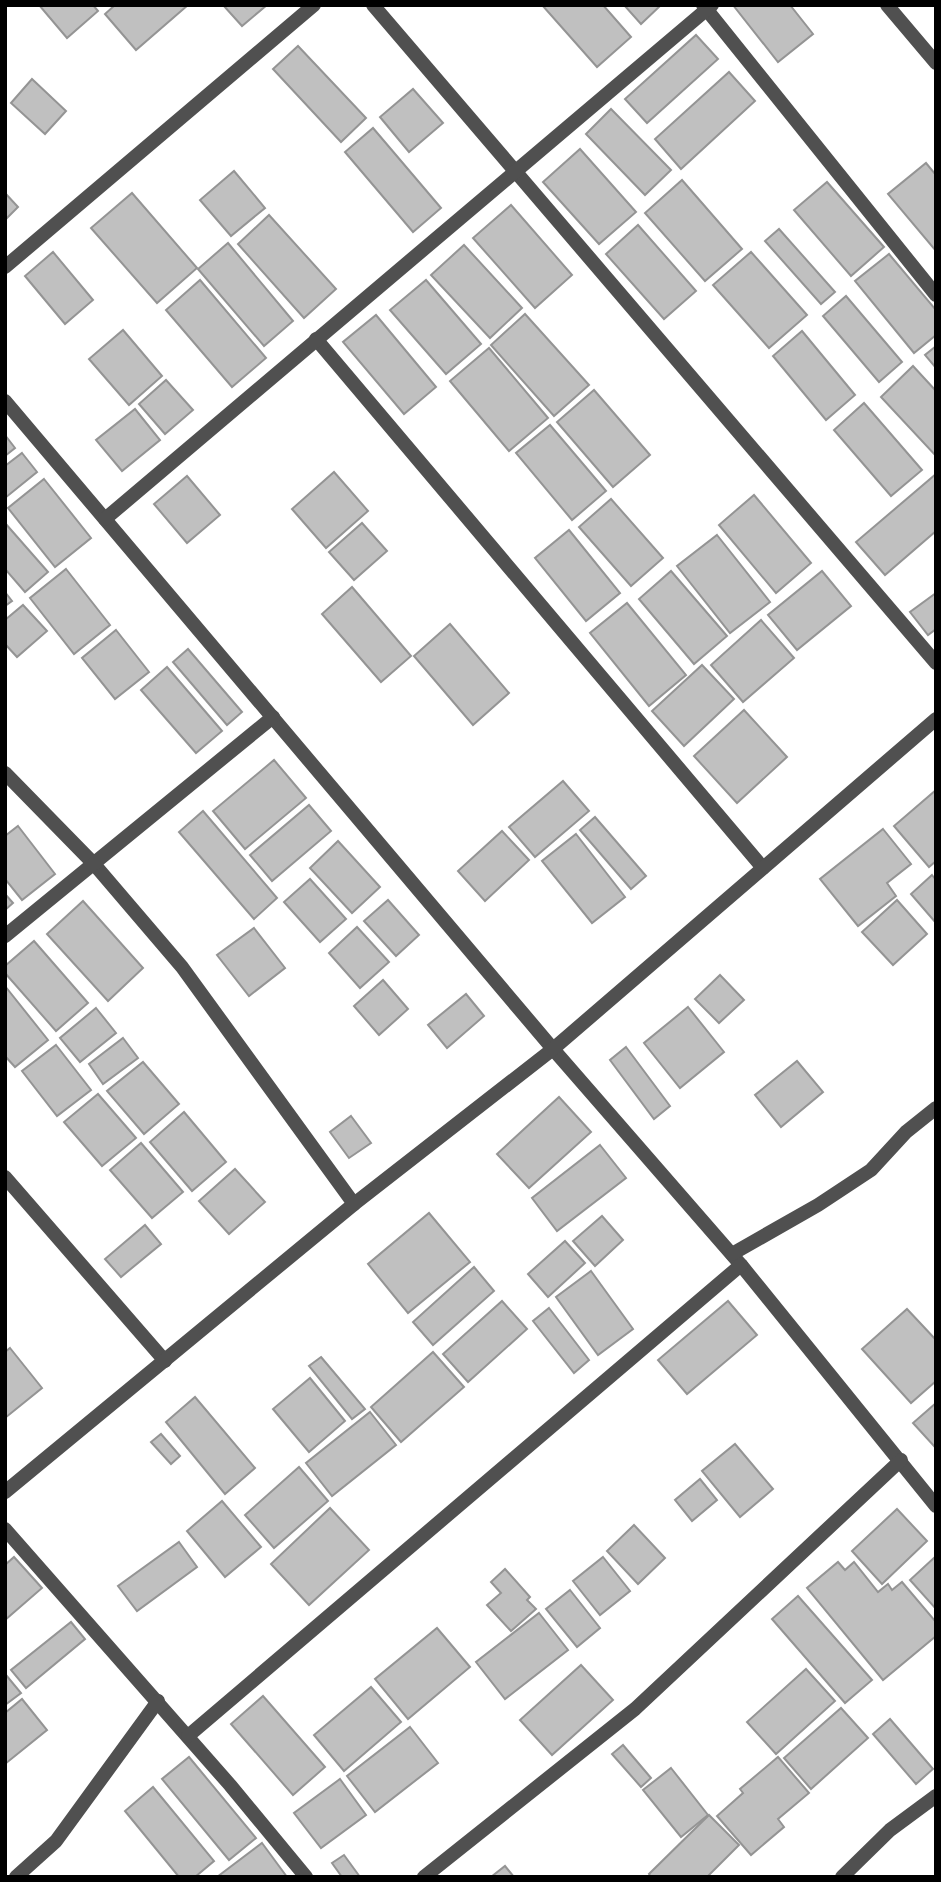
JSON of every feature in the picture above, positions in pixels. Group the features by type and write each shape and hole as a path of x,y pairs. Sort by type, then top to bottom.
{"street":[{"path":"5,267 314,5"},
{"path":"373,5 936,663"},
{"path":"887,5 936,63"},
{"path":"105,519 707,7 936,295"},
{"path":"316,339 763,868"},
{"path":"5,401 553,1049 736,1260 936,1506"},
{"path":"5,936 273,717"},
{"path":"6,1489 354,1204 553,1049 936,719"},
{"path":"5,773 93,864 182,967 354,1204"},
{"path":"188,1736 736,1260 871,1170 906,1132 936,1108"},
{"path":"5,1177 165,1361"},
{"path":"424,1877 635,1709 901,1460"},
{"path":"5,1529 158,1701 306,1877"},
{"path":"16,1877 56,1841 158,1701"},
{"path":"842,1877 890,1830 936,1796"}],"building":[{"path":"39,5 93,5 98,11 67,38"},
{"path":"115,5 188,5 136,50 105,14"},
{"path":"223,5 267,5 242,26"},
{"path":"542,5 603,5 631,37 597,67"},
{"path":"624,5 661,5 641,24"},
{"path":"733,5 790,5 813,34 778,62"},
{"path":"696,35 718,59 647,123 625,99"},
{"path":"298,46 366,118 341,142 273,69"},
{"path":"729,72 755,101 681,169 655,139"},
{"path":"32,79 66,111 45,134 11,103"},
{"path":"413,89 443,123 409,152 380,117"},
{"path":"611,109 671,170 645,195 586,134"},
{"path":"373,128 441,208 413,232 345,152"},
{"path":"580,149 636,212 599,244 543,182"},
{"path":"926,163 936,175 936,251 888,194"},
{"path":"234,171 265,208 231,236 200,200"},
{"path":"682,180 742,249 705,281 645,213"},
{"path":"827,182 884,247 851,276 794,210"},
{"path":"5,193 18,207 5,220"},
{"path":"132,193 197,268 157,303 91,228"},
{"path":"511,205 572,275 535,308 473,238"},
{"path":"269,215 336,289 304,318 238,244"},
{"path":"638,225 696,291 664,319 606,254"},
{"path":"779,229 835,292 821,304 765,241"},
{"path":"228,243 293,321 264,346 198,269"},
{"path":"464,245 522,308 490,338 431,275"},
{"path":"53,252 93,300 65,324 25,276"},
{"path":"751,252 807,315 769,348 713,285"},
{"path":"889,254 936,310 936,335 914,353 855,281"},
{"path":"200,280 266,358 232,387 166,310"},
{"path":"426,280 481,344 446,374 390,310"},
{"path":"846,296 902,362 879,382 823,316"},
{"path":"525,314 589,385 554,416 491,345"},
{"path":"376,315 436,387 404,414 343,342"},
{"path":"123,330 162,376 129,405 89,359"},
{"path":"802,331 855,395 826,420 773,356"},
{"path":"936,346 936,368 925,355"},
{"path":"489,348 548,418 509,451 450,381"},
{"path":"913,366 936,391 936,456 881,397"},
{"path":"166,380 193,410 165,434 139,404"},
{"path":"594,390 650,455 613,487 557,422"},
{"path":"864,403 922,470 891,496 834,430"},
{"path":"135,409 160,440 122,471 96,440"},
{"path":"550,425 606,491 572,520 516,453"},
{"path":"5,435 15,448 5,456"},
{"path":"22,453 37,472 5,498 5,466"},
{"path":"334,472 368,511 326,548 292,509"},
{"path":"936,474 936,531 885,575 856,542"},
{"path":"187,476 220,515 187,543 154,504"},
{"path":"44,479 91,538 55,567 8,508"},
{"path":"754,495 811,563 776,593 719,525"},
{"path":"611,499 663,558 631,586 579,527"},
{"path":"5,523 48,572 25,592 5,569"},
{"path":"362,523 387,551 354,580 329,552"},
{"path":"569,530 620,593 586,621 535,558"},
{"path":"717,535 770,602 730,633 677,566"},
{"path":"66,569 110,625 74,654 30,598"},
{"path":"671,571 727,636 694,664 639,599"},
{"path":"822,571 851,606 797,650 768,615"},
{"path":"352,587 411,656 381,682 322,614"},
{"path":"5,592 12,601 5,606"},
{"path":"936,593 936,629 928,635 910,612"},
{"path":"627,603 686,675 649,706 590,633"},
{"path":"23,605 47,631 17,657 5,644 5,620"},
{"path":"761,620 794,658 743,702 711,665"},
{"path":"450,624 509,693 473,725 414,656"},
{"path":"116,630 149,672 115,699 82,658"},
{"path":"188,649 242,712 227,725 173,662"},
{"path":"702,665 734,699 684,746 652,711"},
{"path":"167,667 222,731 196,753 141,690"},
{"path":"744,710 787,757 737,803 694,756"},
{"path":"274,760 306,798 245,849 213,811"},
{"path":"563,781 589,811 535,857 509,827"},
{"path":"936,790 936,861 929,867 894,826"},
{"path":"309,805 331,831 272,881 250,855"},
{"path":"203,811 277,898 254,919 179,832"},
{"path":"595,817 646,876 631,889 580,830"},
{"path":"18,826 55,874 22,900 5,879 5,836"},
{"path":"883,829 911,864 887,883 896,896 858,926 820,879"},
{"path":"502,831 529,860 485,901 458,871"},
{"path":"576,834 625,897 592,923 542,861"},
{"path":"338,841 380,887 352,913 310,868"},
{"path":"932,875 936,880 936,923 911,894"},
{"path":"310,879 346,919 320,942 284,902"},
{"path":"5,894 13,903 5,910"},
{"path":"388,900 419,935 396,956 364,921"},
{"path":"897,900 927,934 893,965 862,932"},
{"path":"83,901 143,968 108,1001 47,934"},
{"path":"357,927 389,962 360,988 329,953"},
{"path":"254,928 285,968 249,996 217,955"},
{"path":"34,941 88,1003 56,1031 5,973 5,966"},
{"path":"720,975 744,1000 719,1023 695,999"},
{"path":"383,980 408,1009 379,1035 354,1006"},
{"path":"5,986 48,1040 15,1067 5,1056"},
{"path":"466,994 484,1016 447,1048 428,1025"},
{"path":"688,1007 724,1052 680,1088 644,1043"},
{"path":"96,1008 116,1033 80,1062 60,1038"},
{"path":"123,1038 138,1058 103,1084 89,1064"},
{"path":"56,1045 91,1090 57,1116 22,1071"},
{"path":"626,1047 670,1106 654,1119 610,1060"},
{"path":"797,1061 823,1092 781,1127 755,1095"},
{"path":"143,1062 179,1104 144,1134 107,1091"},
{"path":"98,1094 136,1138 102,1166 64,1122"},
{"path":"559,1097 591,1132 529,1188 497,1154"},
{"path":"184,1112 226,1162 192,1191 150,1142"},
{"path":"351,1116 371,1143 349,1158 330,1132"},
{"path":"141,1143 183,1192 152,1218 110,1170"},
{"path":"600,1145 626,1178 557,1231 532,1198"},
{"path":"235,1169 265,1202 229,1234 199,1201"},
{"path":"429,1213 470,1262 408,1313 368,1264"},
{"path":"602,1216 623,1240 595,1266 573,1241"},
{"path":"145,1225 161,1244 121,1277 105,1259"},
{"path":"565,1241 585,1263 548,1297 528,1274"},
{"path":"474,1267 494,1291 433,1345 413,1322"},
{"path":"591,1271 633,1329 598,1355 556,1297"},
{"path":"502,1301 527,1329 468,1382 443,1354"},
{"path":"728,1301 757,1335 687,1394 658,1360"},
{"path":"549,1308 589,1360 574,1373 533,1321"},
{"path":"907,1309 936,1340 936,1381 911,1403 862,1349"},
{"path":"10,1348 42,1388 5,1418 5,1352"},
{"path":"433,1352 464,1387 401,1442 371,1407"},
{"path":"321,1357 365,1409 352,1419 309,1366"},
{"path":"310,1378 345,1421 309,1452 273,1409"},
{"path":"195,1397 255,1468 225,1494 166,1422"},
{"path":"936,1403 936,1444 934,1446 913,1423"},
{"path":"370,1412 396,1445 332,1496 306,1463"},
{"path":"161,1434 180,1456 171,1464 151,1442"},
{"path":"735,1444 773,1489 740,1517 702,1471"},
{"path":"299,1467 328,1501 274,1548 245,1515"},
{"path":"700,1479 717,1500 692,1521 675,1500"},
{"path":"222,1501 261,1547 225,1577 187,1531"},
{"path":"330,1508 369,1550 309,1605 271,1564"},
{"path":"897,1509 927,1541 882,1584 852,1551"},
{"path":"634,1525 665,1558 638,1584 607,1551"},
{"path":"179,1542 197,1567 137,1611 118,1586"},
{"path":"936,1556 936,1609 910,1580"},
{"path":"14,1557 42,1588 5,1620 5,1565"},
{"path":"603,1557 630,1591 600,1615 573,1581"},
{"path":"838,1562 845,1570 854,1562 878,1592 888,1584 892,1590 902,1582 936,1622 936,1636 883,1680 807,1588"},
{"path":"505,1569 530,1597 527,1600 536,1609 511,1631 487,1605 501,1593 491,1582"},
{"path":"570,1590 600,1628 577,1647 546,1609"},
{"path":"798,1596 872,1680 845,1703 772,1619"},
{"path":"539,1613 568,1650 505,1699 476,1662"},
{"path":"71,1622 85,1639 26,1688 11,1670"},
{"path":"437,1628 470,1667 408,1719 375,1679"},
{"path":"581,1665 613,1700 552,1755 520,1720"},
{"path":"806,1669 835,1701 776,1754 747,1722"},
{"path":"5,1676 21,1693 5,1705"},
{"path":"371,1687 401,1722 344,1771 314,1735"},
{"path":"263,1696 325,1767 293,1795 231,1724"},
{"path":"22,1699 47,1730 5,1764 5,1713"},
{"path":"841,1708 868,1738 811,1789 784,1758"},
{"path":"890,1719 933,1769 916,1784 873,1734"},
{"path":"410,1727 438,1763 375,1812 347,1776"},
{"path":"623,1745 651,1778 641,1787 612,1754"},
{"path":"189,1757 256,1838 229,1860 162,1779"},
{"path":"778,1757 809,1793 778,1819 784,1827 751,1855 717,1816 743,1793 740,1789"},
{"path":"671,1768 708,1815 681,1837 643,1790"},
{"path":"340,1779 366,1815 321,1848 294,1813"},
{"path":"153,1787 214,1861 195,1877 179,1877 125,1811"},
{"path":"709,1815 739,1845 707,1877 651,1877 649,1874"},
{"path":"262,1843 287,1877 217,1877"},
{"path":"344,1855 360,1877 342,1877 332,1863"},
{"path":"505,1866 514,1877 491,1877"}]}
